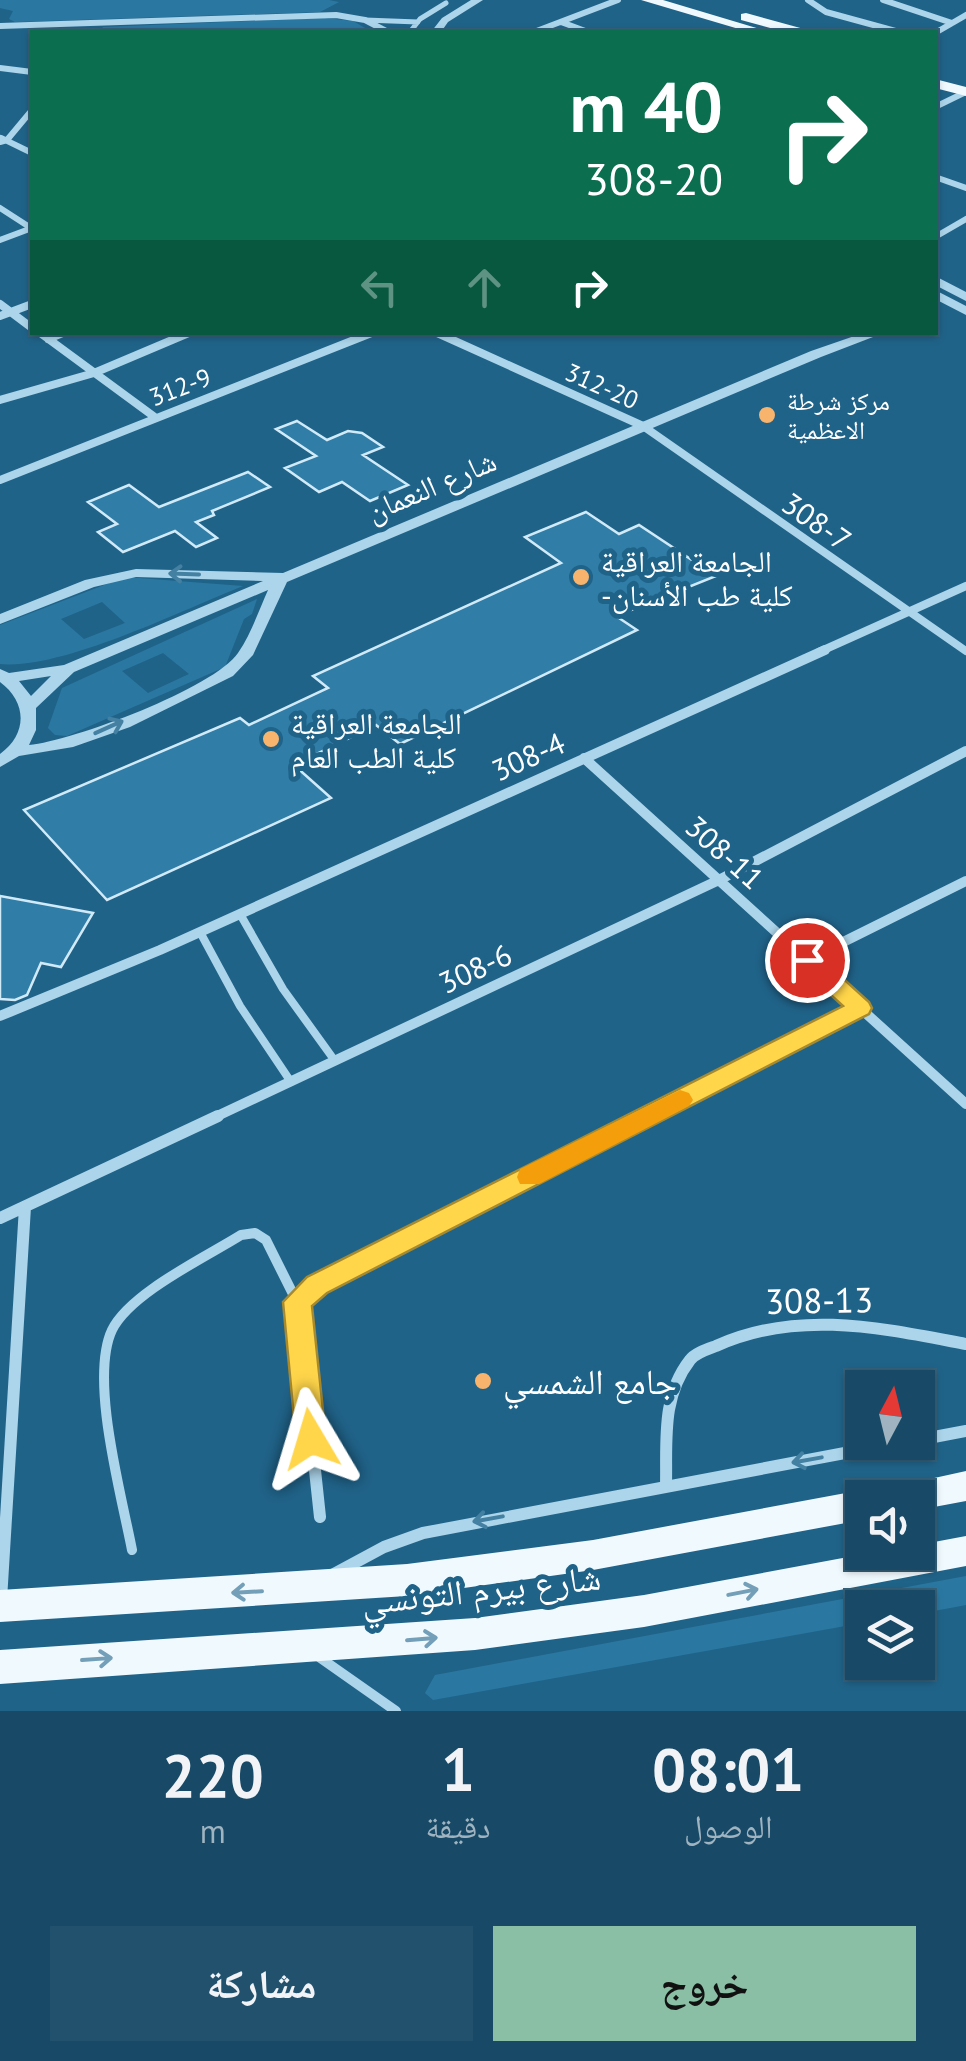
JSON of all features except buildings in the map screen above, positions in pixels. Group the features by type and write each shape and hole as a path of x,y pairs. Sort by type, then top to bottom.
{"main road":[{"path":"648,0 750,30"},
{"path":"686,0 792,30"},
{"path":"938,73 966,80"},
{"path":"938,83 966,92"},
{"path":"935,1492 966,1486"},
{"name":"شارع بيرم التونسي","path":"0,1606 312,1588 575,1558 845,1508"},
{"name":"شارع بيرم التونسي","path":"0,1667 302,1647 560,1624 966,1551"}],"street":[{"path":"438,30 446,20 478,0"},
{"path":"539,30 618,0"},
{"path":"808,0 826,12 892,30"},
{"path":"883,0 952,23"},
{"path":"0,26 326,15 365,20 384,30"},
{"path":"938,31 966,15"},
{"path":"560,22 582,30"},
{"path":"90,30 94,24"},
{"path":"0,68 30,72"},
{"path":"938,106 966,92"},
{"path":"30,115 2,140 30,151"},
{"path":"938,178 966,188"},
{"path":"0,208 30,227"},
{"path":"938,235 966,219"},
{"path":"0,240 30,229"},
{"path":"938,282 962,298 938,311"},
{"path":"0,304 30,326"},
{"path":"0,316 30,305"},
{"path":"43,335 156,418"},
{"path":"48,339 57,335"},
{"path":"0,400 94,373 184,335"},
{"name":"312-9","path":"2,476 366,335"},
{"name":"312-20","path":"442,335 643,426"},
{"name":"شارع النعمان","path":"816,354 851,335"},
{"name":"شارع النعمان","path":"3,676 67,669 816,354 871,335"},
{"name":"308-7","path":"643,426 966,651"},
{"path":"0,618 90,583 124,575 282,577 245,655 228,672 90,736 62,746 16,752"},
{"name":"308-4","path":"0,1016 200,932 966,586"},
{"name":"شارع النعمان","path":"30,706 67,669"},
{"path":"0,762 16,752 29,734 30,706 3,676"},
{"name":"308-6","path":"0,1218 719,880 966,751"},
{"name":"308-11","path":"584,758 964,1100"},
{"path":"807,960 966,881"},
{"path":"320,1516 297,1302 317,1285 860,1008"},
{"path":"0,1606 25,1207"},
{"name":"308-13","path":"666,1486 667,1406 691,1358 751,1330 817,1324 878,1327 966,1344"},
{"path":"935,1437 966,1431"},
{"path":"312,1588 347,1565 423,1533 845,1453"}],"lane":[{"path":"412,30 446,3"},
{"path":"365,20 418,22"},
{"path":"240,914 335,1062"},
{"path":"200,932 240,1006 290,1082"},
{"path":"132,1550 109,1426 106,1364 111,1330 130,1308 241,1235 255,1233 266,1240 297,1302"},
{"path":"302,1647 396,1711"}],"shaded area":[{"path":"0,0 339,2 320,12 15,22 9,19 13,11 0,8"},
{"path":"325,18 353,21 369,30 101,30"},
{"path":"125,577 243,586 122,636 56,658 26,663 0,664 0,625","holes":["102,602 125,623 84,639 61,619"]},
{"path":"257,599 252,614 244,619 225,667 67,736 55,735 48,728 62,688","holes":["163,653 189,674 148,693 122,671"]},
{"path":"966,1576 966,1605 935,1611 935,1590 891,1590"},
{"path":"845,1599 845,1626 433,1700 425,1693 435,1675"}],"slow traffic":[{"path":"530,1177 680,1100"}],"place":[{"name":"مركز شرطة الاعظمية","path":"767,415"},
{"name":"الجامعة العراقية -كلية طب الأسنان","path":"581,577"},
{"name":"الجامعة العراقية كلية الطب العام","path":"271,739"},
{"name":"جامع الشمسي","path":"483,1381"}],"route":[{"path":"311,1439 297,1302 317,1285 860,1008 807,960"}]}
